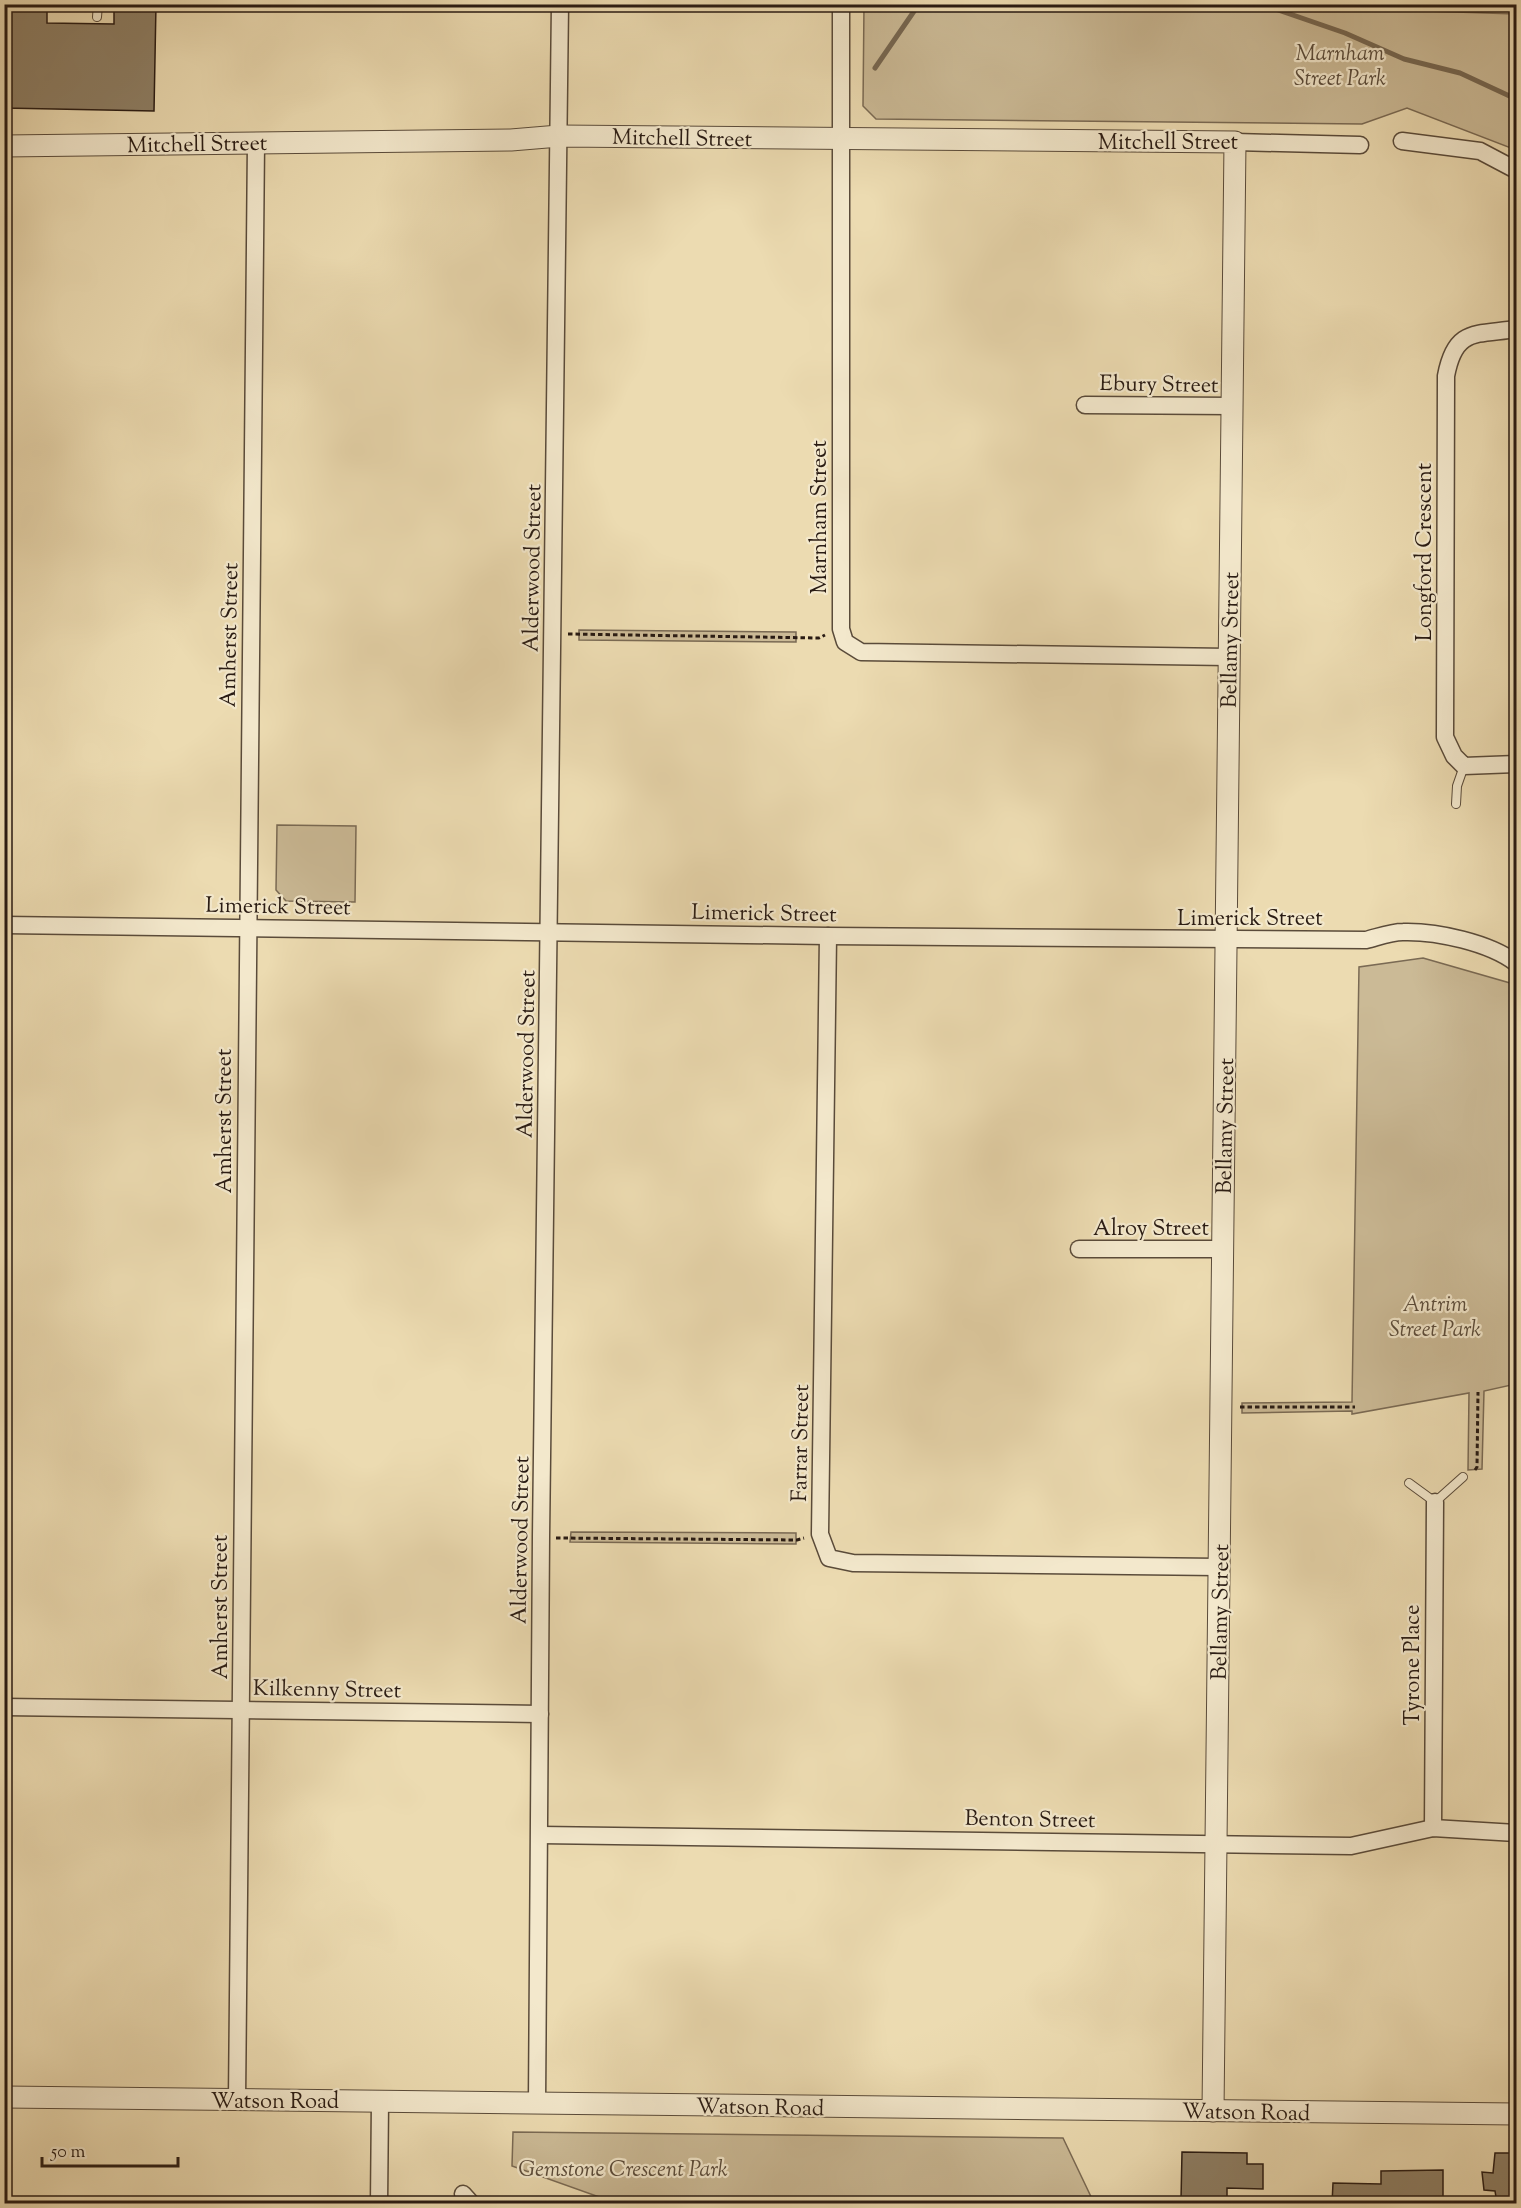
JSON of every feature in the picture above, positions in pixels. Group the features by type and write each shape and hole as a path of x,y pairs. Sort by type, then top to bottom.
{"street":[{"name":"Alderwood Street","path":"537,2104 541,1537 560,4"},
{"name":"Marnham Street","path":"841,4 841,629"},
{"name":"Mitchell Street","path":"4,146 511,140 559,136 1360,145"},
{"path":"1402,141 1480,151 1516,170"},
{"name":"Amherst Street","path":"237,2100 256,142"},
{"name":"Bellamy Street","path":"1213,2110 1235,142"},
{"name":"Longford Crescent","path":"1464,766 1454,756 1445,737 1446,376 1449,356 1459,341 1472,335 1516,329"},
{"name":"Ebury Street","path":"1085,405 1233,406"},
{"path":"841,629 845,642 861,652 1229,657"},
{"path":"1464,766 1516,764"},
{"name":"Limerick Street","path":"4,925 828,936 1366,940 1402,932 1438,936 1476,944 1509,957 1516,963"},
{"name":"Farrar Street","path":"828,936 820,1534 829,1558 853,1563 1219,1567"},
{"name":"Alroy Street","path":"1079,1249 1223,1249"},
{"name":"Tyrone Place","path":"1433,1828 1435,1502"},
{"name":"Kilkenny Street","path":"4,1707 540,1714"},
{"name":"Benton Street","path":"540,1835 1351,1846 1433,1828 1516,1833"},
{"name":"Watson Road","path":"4,2097 1516,2114"},
{"path":"379,2204 380,2101"}],"lane":[{"path":"97,17 98,4"},
{"path":"1456,804 1457,786 1464,766"},
{"path":"1409,1483 1435,1502 1463,1477"}],"path":[{"path":"552,633 819,638 841,629"},
{"path":"1463,1477 1477,1467 1478,1392"},
{"path":"1220,1407 1354,1407"},
{"path":"541,1537 797,1540 820,1534"}],"green space":[{"name":"Marnham Street Park","path":"1365,4 1365,9 1516,14 1516,150 1407,108 1362,124 876,119 863,106 864,5"},
{"path":"579,630 796,632 796,642 579,640"},
{"path":"277,825 356,826 355,902 286,901 276,890"},
{"name":"Antrim Street Park","path":"1423,958 1510,983 1516,989 1516,1384 1484,1391 1482,1469 1468,1470 1469,1393 1352,1414 1352,1411 1242,1413 1242,1403 1352,1402 1359,967"},
{"path":"571,1532 796,1533 796,1544 570,1542"},
{"name":"Gemstone Crescent Park","path":"513,2132 1063,2138 1094,2203 616,2203 512,2166"}],"building":[{"path":"4,4 47,4 47,23 114,24 114,4 156,4 154,111 4,108"},
{"path":"1182,2152 1247,2153 1247,2164 1263,2164 1263,2189 1227,2188 1227,2200 1181,2200"},
{"path":"1495,2153 1516,2153 1516,2198 1496,2197 1495,2191 1484,2190 1482,2172 1493,2173"},
{"path":"1443,2170 1443,2204 1332,2204 1333,2183 1381,2184 1381,2171"}],"waterway":[{"path":"875,68 919,4"},
{"path":"1261,4 1345,33 1404,59 1460,73 1516,99"}]}
